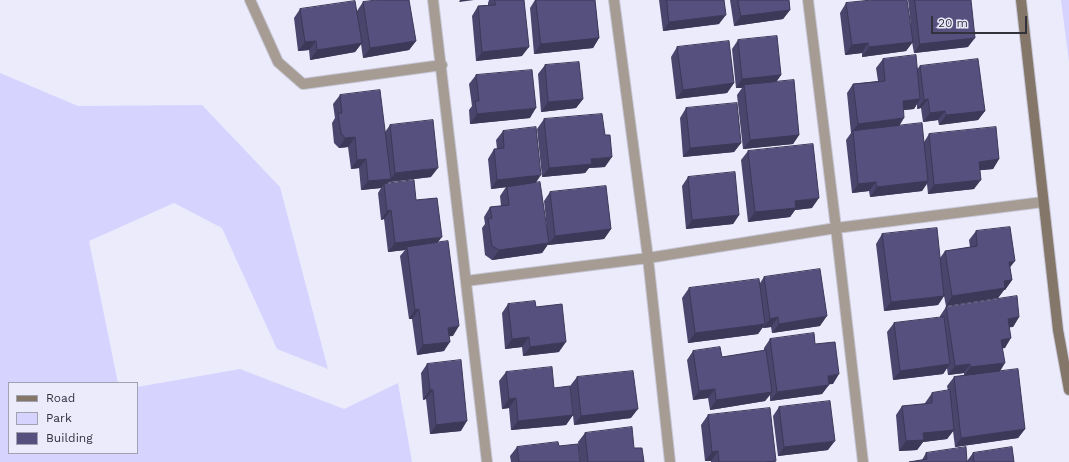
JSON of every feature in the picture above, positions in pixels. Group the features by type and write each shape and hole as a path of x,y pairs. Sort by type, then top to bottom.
{"street":[{"path":"250,0 278,62 304,84 442,65"},
{"path":"433,0 442,65 487,462"},
{"path":"614,0 648,258 670,462"},
{"path":"808,0 863,462"},
{"path":"1021,0 1058,330 1069,390"},
{"path":"466,281 648,258 836,228 1043,202"}],"green space":[{"path":"1061,0 1069,0 1069,62"},
{"path":"0,73 78,106 202,105 280,187 328,369 277,349 222,228 174,203 89,241 118,382 8,382 8,454 138,454 138,387 240,369 344,409 398,383 412,462 0,462"}],"building":[{"path":"377,0 409,0 416,41 370,48 363,2"},
{"path":"495,0 524,0 529,47 482,52 478,6 495,5"},
{"path":"536,0 595,0 599,38 541,44"},
{"path":"667,0 724,0 726,15 669,22"},
{"path":"738,0 789,0 790,10 741,16"},
{"path":"872,0 907,0 913,42 869,47 868,43 852,45 846,3"},
{"path":"915,0 971,0 975,38 920,44"},
{"path":"355,1 362,43 317,50 316,41 305,42 300,9"},
{"path":"777,36 781,75 742,79 738,40"},
{"path":"729,41 734,83 683,90 677,47"},
{"path":"916,55 920,99 903,101 904,118 858,124 853,84 885,81 883,59"},
{"path":"978,59 985,111 946,115 945,111 930,113 928,99 924,100 920,66"},
{"path":"579,62 583,99 548,102 545,65"},
{"path":"532,70 536,108 477,114 475,101 479,101 476,75"},
{"path":"794,80 799,135 750,140 744,85"},
{"path":"380,90 391,179 368,181 366,159 357,160 355,137 345,138 341,133 338,113 342,113 340,95"},
{"path":"737,103 741,143 690,148 686,108"},
{"path":"602,114 605,135 610,135 612,157 591,159 592,164 549,168 544,119"},
{"path":"433,120 438,168 395,173 390,125"},
{"path":"922,123 928,181 877,187 876,182 858,184 853,131"},
{"path":"536,127 541,175 497,180 494,149 504,148 503,131"},
{"path":"996,127 999,159 979,162 981,180 934,185 929,134"},
{"path":"813,144 819,198 795,201 796,208 755,212 748,151"},
{"path":"735,172 739,215 692,220 688,177"},
{"path":"414,180 416,200 437,198 442,237 395,243 391,210 387,211 384,184"},
{"path":"540,182 549,243 499,250 492,246 488,219 492,218 490,207 509,205 507,187"},
{"path":"606,186 611,229 555,236 550,192"},
{"path":"1010,227 1015,261 1009,262 1012,280 1004,281 1005,288 952,296 945,251 977,246 976,231"},
{"path":"937,228 944,296 891,302 882,234"},
{"path":"448,241 459,326 448,328 450,342 423,345 419,309 415,310 407,247"},
{"path":"820,269 827,316 779,324 778,317 770,319 764,277"},
{"path":"759,279 765,324 695,333 689,288"},
{"path":"1017,296 1019,317 1008,319 1011,338 1001,340 1005,363 970,367 970,364 955,366 946,307"},
{"path":"535,301 536,307 562,304 566,342 530,347 529,337 512,339 508,304"},
{"path":"944,317 950,364 900,371 894,323"},
{"path":"814,333 815,344 835,342 839,374 828,376 829,385 777,392 770,339"},
{"path":"720,347 722,357 766,350 772,392 716,400 715,389 699,391 693,351"},
{"path":"461,360 467,421 436,425 433,390 430,390 427,364"},
{"path":"552,367 554,388 570,386 573,415 518,421 516,398 509,399 506,372"},
{"path":"1018,369 1025,429 961,438 954,377"},
{"path":"633,371 638,409 581,416 577,377"},
{"path":"950,390 954,430 923,433 924,440 906,441 902,406 932,403 932,393"},
{"path":"830,401 835,441 784,447 779,407"},
{"path":"770,408 776,461 719,462 718,451 712,452 708,415"},
{"path":"632,427 634,448 642,448 644,462 588,462 585,433"},
{"path":"558,442 559,446 578,444 580,462 519,462 517,447"},
{"path":"966,447 967,462 909,462 927,459 926,453"},
{"path":"1012,447 1014,462 974,462 973,453"}]}
